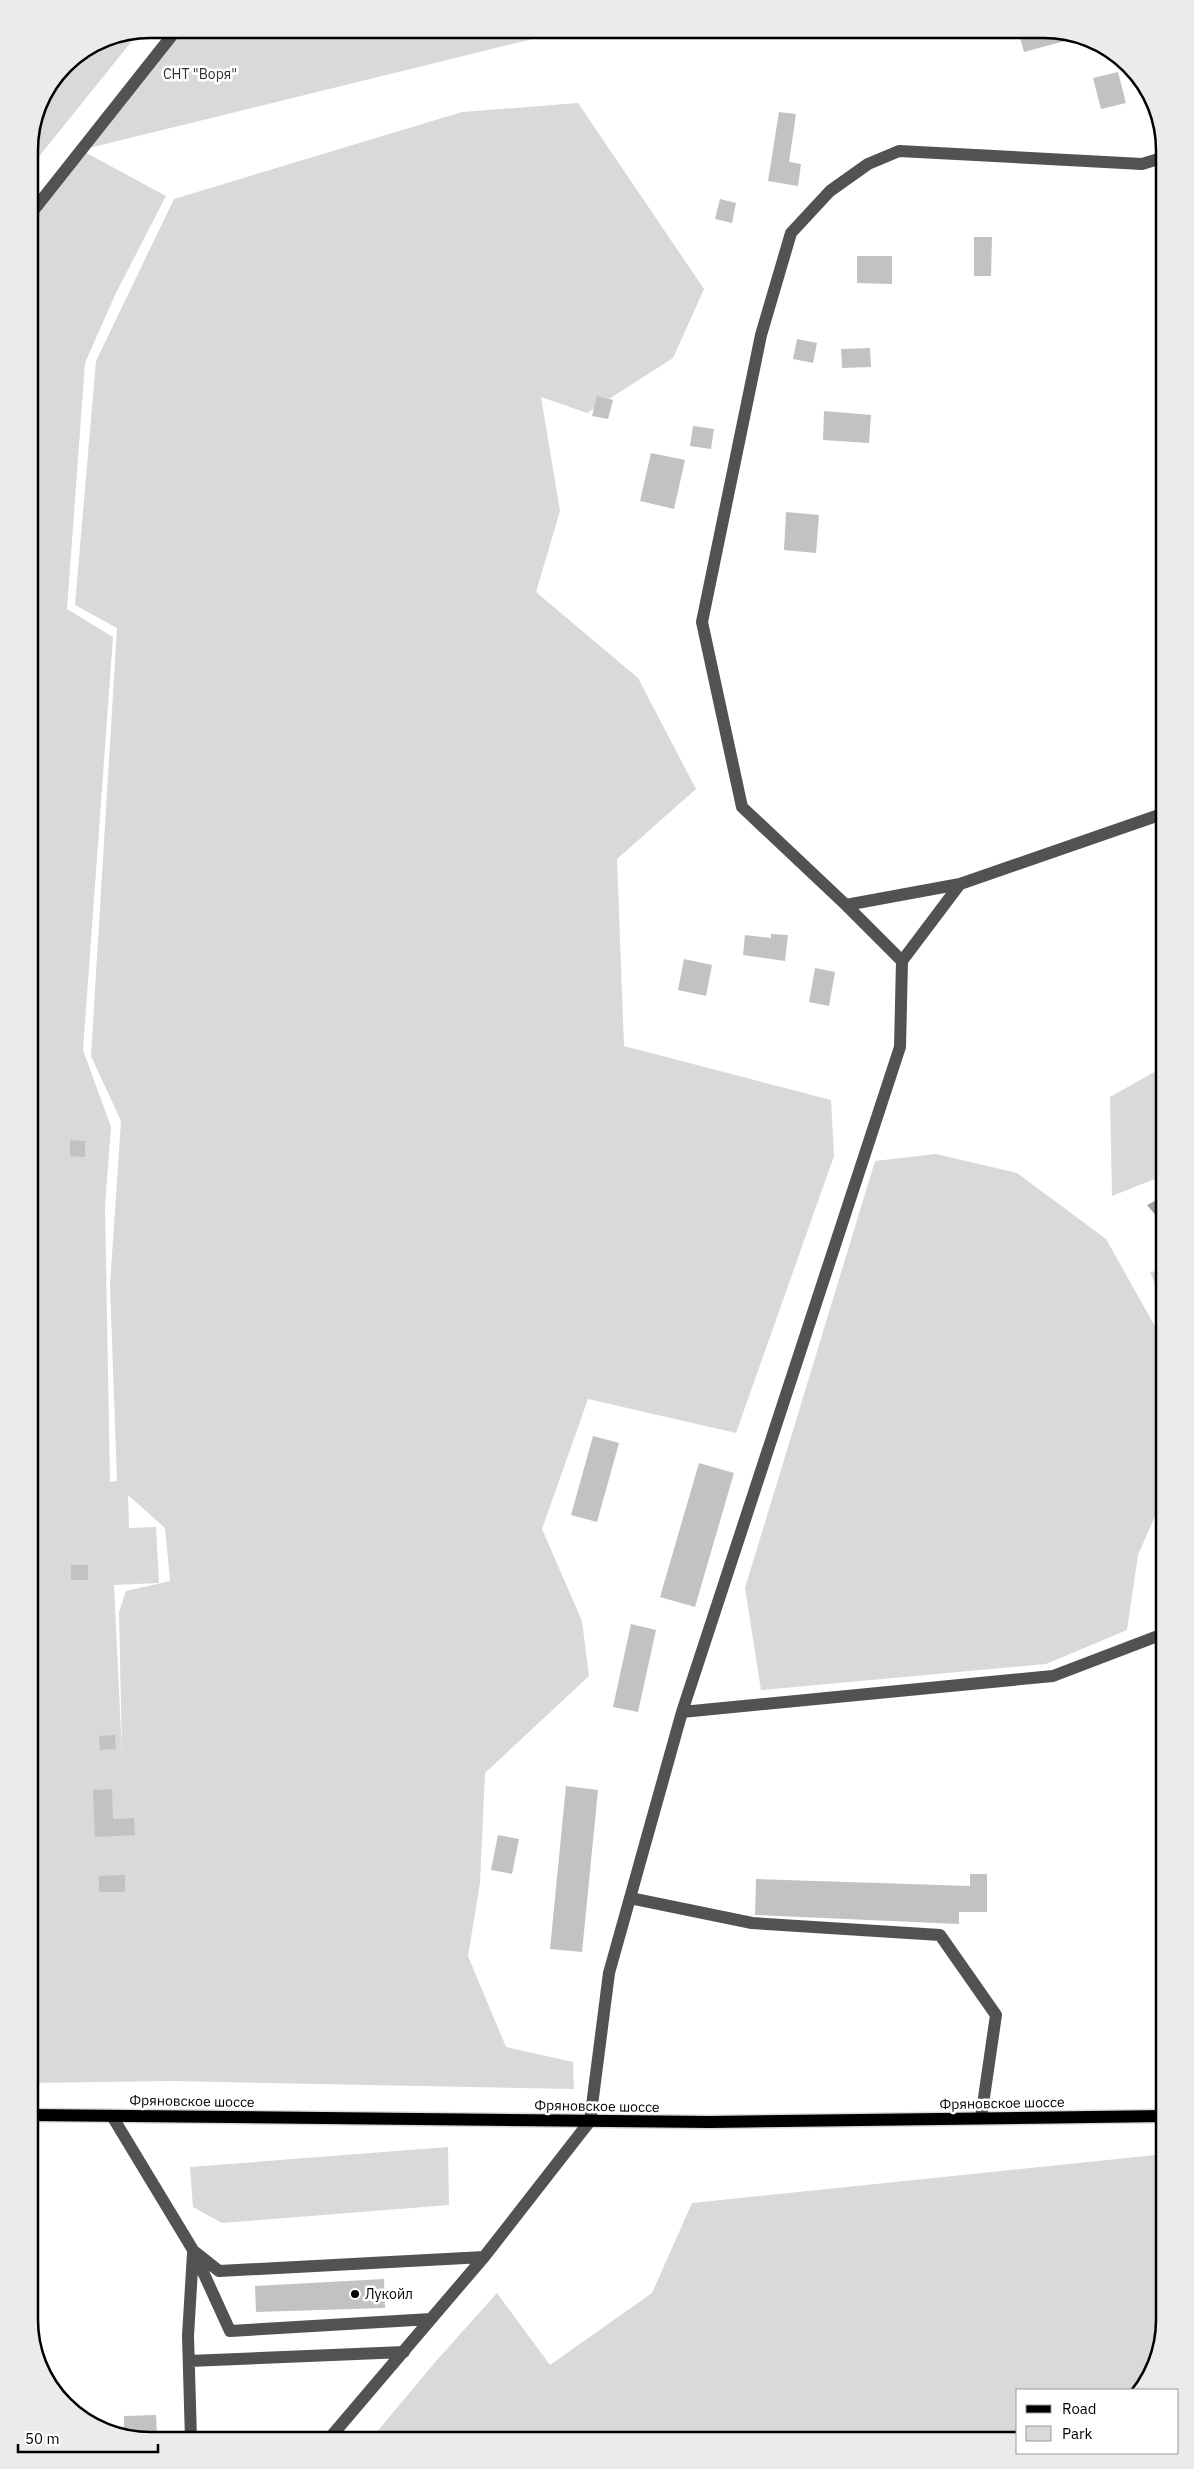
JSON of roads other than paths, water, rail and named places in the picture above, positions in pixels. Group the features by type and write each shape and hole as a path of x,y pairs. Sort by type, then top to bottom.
{"main road":[{"name":"Фряновское шоссе","path":"38,2115 710,2122 1156,2116"}],"street":[{"path":"38,205 170,38"},
{"path":"902,960 742,807 702,622 761,335 791,233 830,191 868,164 899,151 1142,164 1156,159"},
{"path":"846,905 960,884 1156,816"},
{"path":"336,2431 484,2258 590,2121 609,1973 682,1712 900,1047 902,960 960,884"},
{"path":"682,1712 1053,1676 1156,1637"},
{"path":"630,1898 752,1923 940,1935 996,2015 981,2118"},
{"path":"112,2116 193,2250 230,2331 431,2319"},
{"path":"193,2250 219,2271 484,2258"},
{"path":"191,2431 189,2361 193,2250"},
{"path":"189,2361 404,2352"}],"place":[{"name":"Лукойл","path":"355,2294"}],"park label":[{"name":"СНТ \"Воря\"","path":"200,74"}]}
